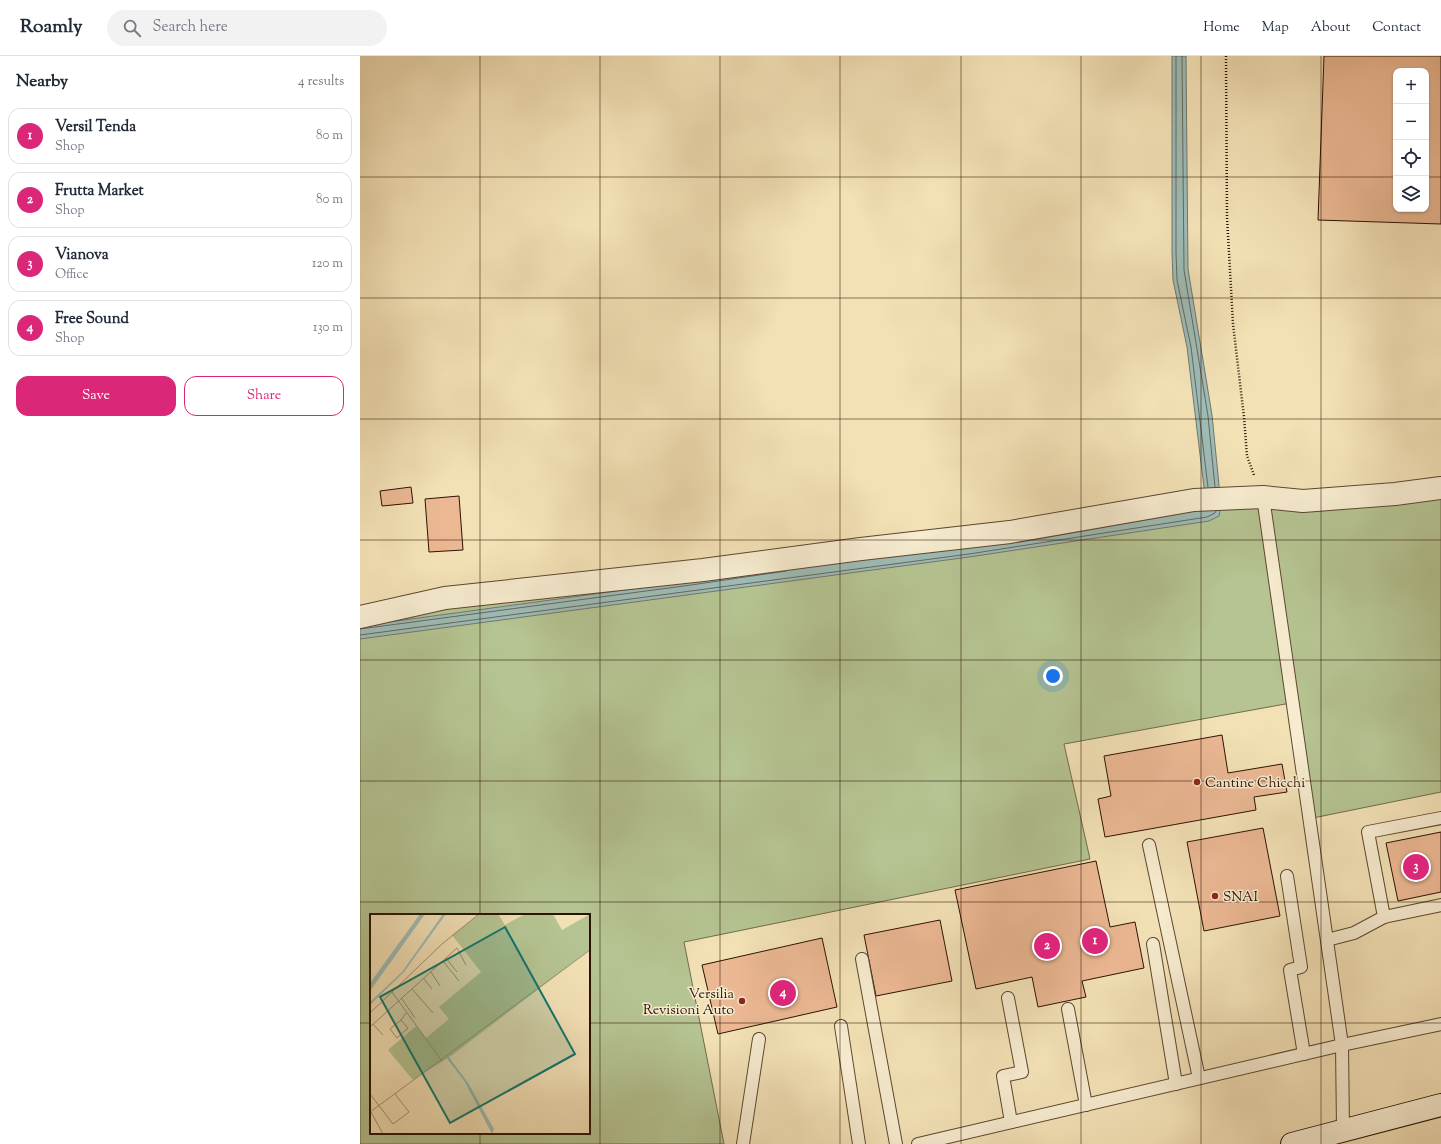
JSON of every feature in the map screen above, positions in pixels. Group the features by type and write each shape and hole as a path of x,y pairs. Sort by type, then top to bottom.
{"street":[{"path":"360,617 445,598 703,570 861,549 1010,532 1194,500 1263,496 1303,501 1395,494 1441,488"},
{"path":"1292,1144 1441,1105"}],"lane":[{"path":"1263,496 1342,1045 1343,1130"},
{"path":"1384,917 1368,832 1441,818"},
{"path":"1149,845 1199,1078"},
{"path":"1287,876 1301,967 1290,970 1304,1054"},
{"path":"1327,940 1354,933 1384,917 1441,905"},
{"path":"1153,944 1176,1084"},
{"path":"862,959 896,1144"},
{"path":"1008,998 1022,1072 1003,1076 1012,1122"},
{"path":"1068,1009 1086,1105"},
{"path":"918,1144 1342,1045 1441,1024"},
{"path":"840,1026 859,1144"},
{"path":"743,1144 759,1039"}],"path":[{"path":"1226,56 1227,217 1233,324 1247,456 1263,496"}],"green space":[{"path":"1441,487 1441,792 1308,819 1291,703 1064,744 1090,859 684,942 724,1144 360,1144 360,616 865,538"}],"water":[{"path":"1172,56 1186,56 1188,269 1212,415 1221,505 1219,516 1209,521 969,557 360,639 360,626 690,581 1206,504 1187,347 1173,280"}],"building":[{"path":"1324,56 1441,56 1441,224 1318,220"},
{"path":"411,487 413,503 382,506 380,491"},
{"path":"459,496 463,550 429,552 425,499"},
{"name":"Cantine Chicchi","path":"1222,735 1228,773 1282,764 1287,792 1254,797 1256,810 1105,837 1098,799 1111,796 1104,756"},
{"path":"1263,828 1280,916 1204,931 1187,842"},
{"path":"1441,832 1441,892 1398,901 1386,843"},
{"path":"1096,861 1110,927 1135,922 1144,968 1082,981 1086,997 1038,1007 1032,977 976,989 955,890"},
{"path":"940,920 952,981 876,996 864,935"},
{"path":"822,938 837,1007 718,1034 702,965"}],"place":[{"name":"Cantine Chicchi","path":"1197,782"},
{"name":"Vianova","path":"1416,867"},
{"name":"SNAI","path":"1215,896"},
{"name":"Versil Tenda","path":"1095,941"},
{"name":"Frutta Market","path":"1047,946"},
{"name":"Free Sound","path":"783,993"},
{"name":"Versilia Revisioni Auto","path":"742,1001"}]}
